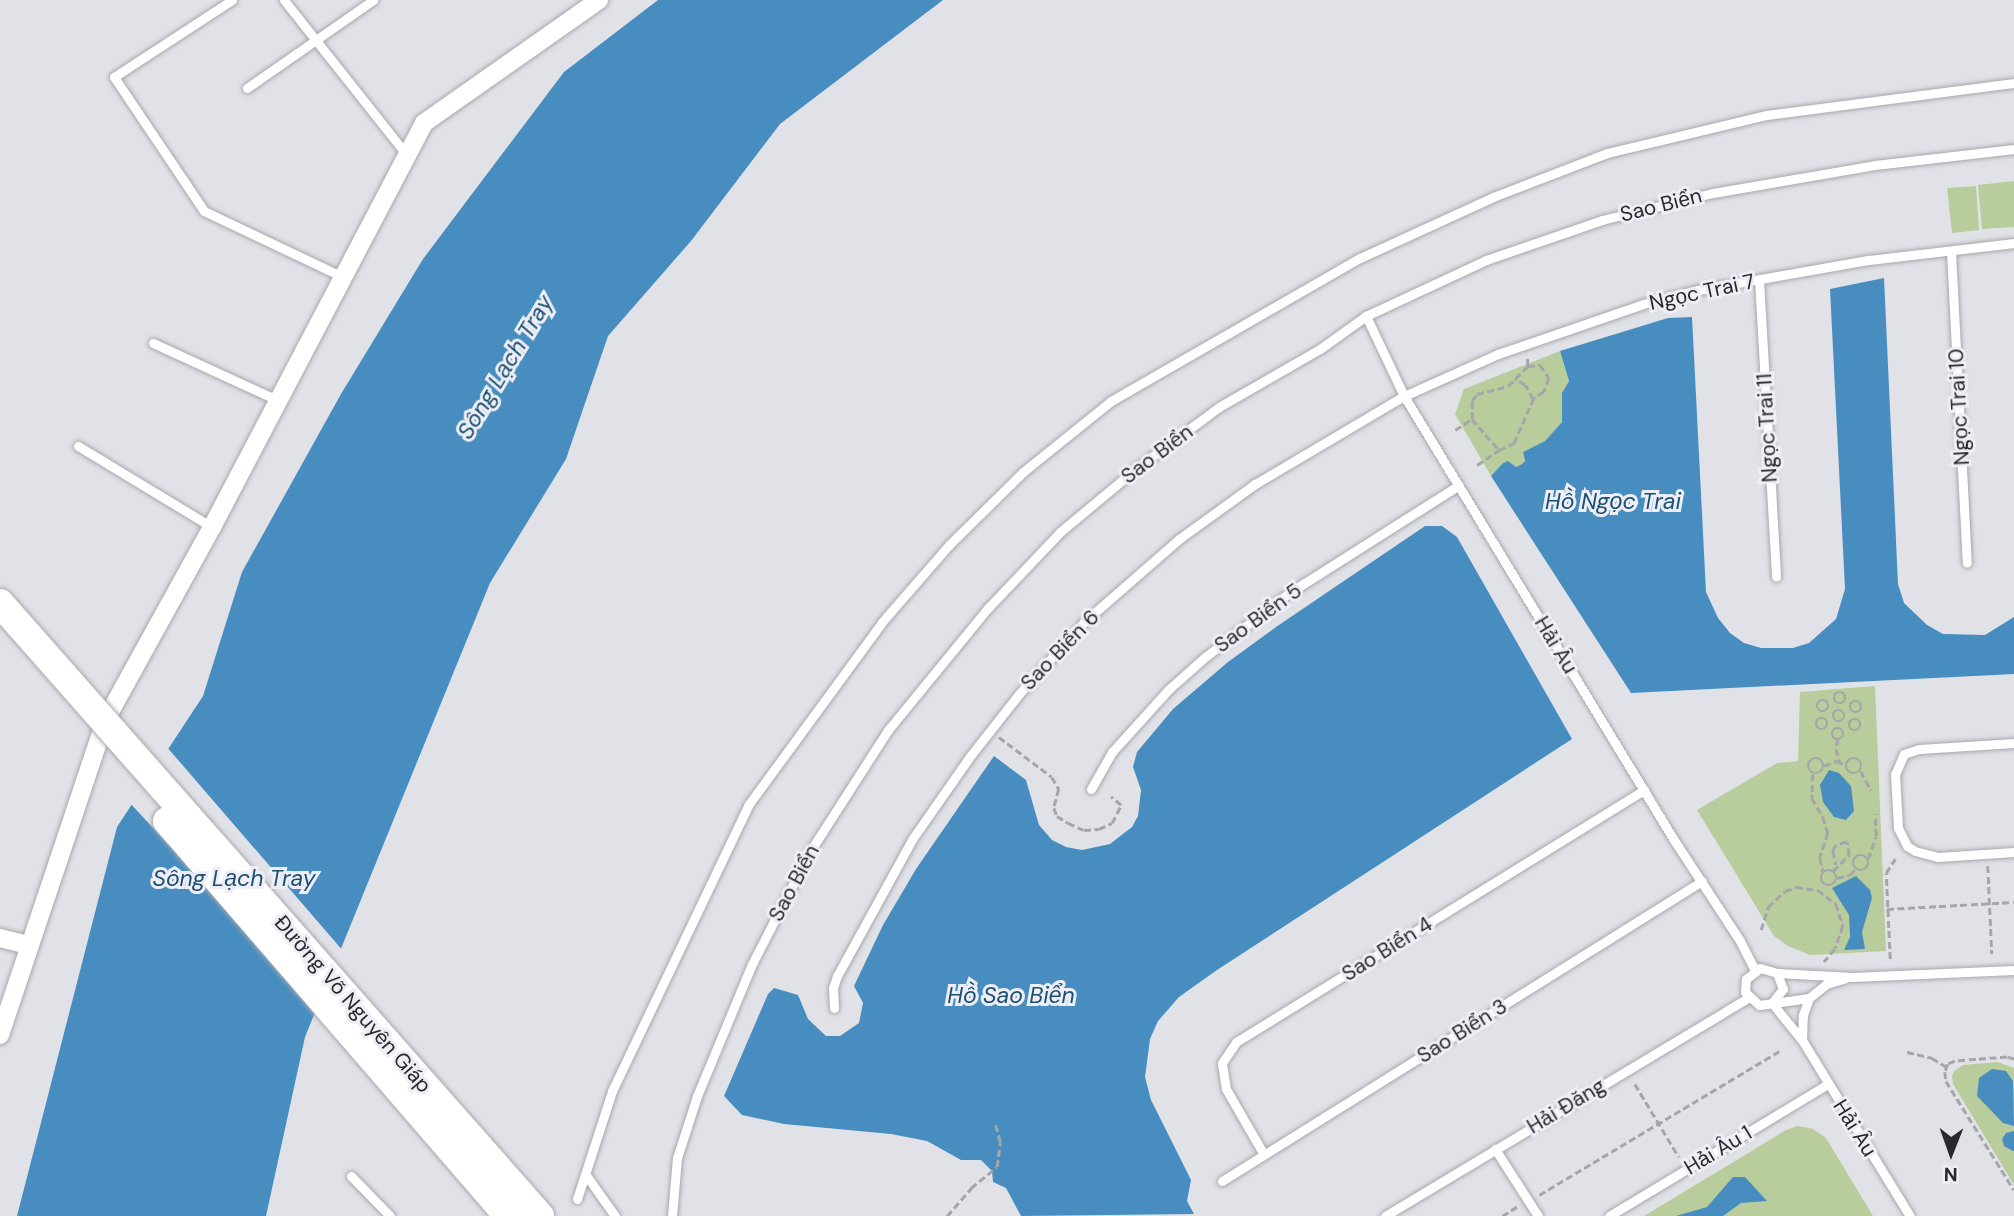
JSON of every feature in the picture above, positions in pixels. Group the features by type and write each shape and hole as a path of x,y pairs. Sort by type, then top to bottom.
{"main road":[{"name":"Đường Võ Nguyên Giáp","path":"0,603 540,1216"},
{"name":"Đường Võ Nguyên Giáp","path":"0,628 508,1216"}],"street":[{"path":"0,1035 105,721 345,278 424,123 599,0"},
{"path":"0,938 29,945"}],"lane":[{"path":"284,0 407,155"},
{"path":"247,88 373,0"},
{"path":"229,1 114,77 204,211 345,278"},
{"path":"577,1199 612,1091 749,804 882,622 949,545 1023,472 1111,401 1235,327 1360,258 1493,197 1607,153 1767,115 2014,83"},
{"name":"Sao Biển","path":"672,1216 673,1181 688,1124 752,964 809,853 888,730 988,608 1060,532 1138,467 1219,407 1320,349 1366,316 1486,260 1641,209 1771,182 1875,165 2014,149"},
{"name":"Ngọc Trai 7","path":"1404,396 1498,354 1571,327 1654,302 1869,260 2014,243"},
{"name":"Ngọc Trai 10","path":"1951,251 1967,563"},
{"name":"Ngọc Trai 11","path":"1759,280 1776,577"},
{"name":"Hải Âu","path":"1366,316 1404,396 1755,970"},
{"path":"153,343 277,400"},
{"name":"Sao Biển 6","path":"834,1009 833,988 838,976 912,838 984,738 1084,622 1179,539 1255,484 1404,396"},
{"path":"78,446 212,527"},
{"name":"Sao Biển 5","path":"1091,789 1106,761 1136,724 1205,657 1289,593 1459,485"},
{"path":"2014,743 1919,748 1904,754 1895,774 1898,828 1907,846 1938,857 2014,852"},
{"name":"Sao Biển 4","path":"1263,1153 1226,1089 1222,1063 1236,1042 1644,790"},
{"name":"Sao Biển 3","path":"1222,1181 1702,881"},
{"path":"1809,998 1759,1005 1748,998 1746,979 1755,970 1766,968 1777,973 1852,977 2014,970"},
{"path":"1772,1003 1783,989 1777,973"},
{"path":"1802,1040 1803,1015 1809,998 1826,984 1852,977"},
{"name":"Hải Đăng","path":"1385,1216 1748,998"},
{"name":"Hải Âu","path":"1772,1003 1802,1040 1910,1216"},
{"name":"Hải Âu 1","path":"1609,1216 1828,1084"},
{"path":"1495,1149 1538,1216"},
{"path":"586,1175 615,1216"},
{"path":"351,1176 390,1216"}],"path":[{"path":"1527,355 1528,366"},
{"path":"1476,465 1514,443 1533,399 1544,392 1549,378 1540,365 1528,366 1501,389 1477,394 1472,401 1472,419 1499,450"},
{"path":"1515,379 1525,386 1533,399"},
{"path":"1455,430 1472,419"},
{"path":"1827,722 1835,718 1839,703"},
{"path":"1828,709 1843,733 1838,739 1836,749 1840,762"},
{"path":"1843,714 1851,710"},
{"path":"1839,711 1843,714"},
{"path":"1843,714 1843,719"},
{"path":"1835,718 1850,723"},
{"path":"1838,739 1833,733 1839,728"},
{"path":"999,737 1052,777 1059,789 1054,808 1057,816 1068,823 1084,830 1099,829 1112,823 1121,805 1111,797"},
{"path":"1825,766 1820,759 1810,761 1808,769 1813,774 1812,798 1828,833 1821,858 1823,872 1820,879 1825,886"},
{"path":"1846,765 1849,760 1856,759 1861,764 1861,771 1871,792"},
{"path":"1813,774 1821,773 1825,766 1840,762 1846,765 1852,774 1861,771"},
{"path":"1855,869 1865,871 1869,867 1868,859 1877,836 1875,814"},
{"path":"1833,871 1836,865 1849,855 1847,842 1836,845 1833,851 1836,865"},
{"path":"1855,869 1853,861 1856,857 1864,855 1868,859"},
{"path":"1889,959 1886,873 1895,859"},
{"path":"1989,865 1992,954"},
{"path":"1821,891 1825,886 1833,885 1837,878 1850,875 1855,869"},
{"path":"1823,872 1833,871"},
{"path":"1833,871 1837,878"},
{"path":"1761,930 1768,906 1785,891 1807,887 1821,891 1836,904 1843,926 1835,949 1824,962"},
{"path":"1887,909 2014,902"},
{"path":"1539,1195 1781,1050"},
{"path":"1907,1052 1932,1058 1947,1068"},
{"path":"2014,1059 2007,1056 1955,1061 1947,1068 1946,1081 2014,1190"},
{"path":"1635,1084 1681,1160"},
{"path":"947,1216 971,1188 997,1167 1000,1142 995,1123"},
{"path":"1502,1216 1518,1206"}],"green space":[{"path":"2014,181 2014,227 1982,229 1978,185"},
{"path":"1976,186 1979,230 1952,233 1947,188"},
{"path":"1560,351 1569,381 1562,393 1562,422 1545,441 1523,452 1525,461 1522,464 1516,467 1508,461 1491,476 1455,414 1464,389"},
{"path":"1875,686 1886,951 1810,955 1788,946 1774,936 1697,810 1777,763 1798,761 1800,692"},
{"path":"1998,1062 2014,1068 2014,1185 1953,1084 1952,1077 1954,1071 1963,1065"},
{"path":"1798,1126 1813,1129 1826,1138 1873,1216 1644,1216 1786,1130"}],"water":[{"name":"Sông Lạch Tray","path":"658,0 943,0 780,124 691,241 608,336 566,459 490,583 305,1037 266,1216 17,1216 117,827 203,696 242,572 341,394 423,259 564,72"},
{"name":"Hồ Ngọc Trai","path":"1884,278 1898,584 1904,603 1927,625 1943,634 1985,635 2014,617 2014,674 1631,693 1491,476 1508,461 1516,467 1522,464 1525,461 1523,452 1545,441 1562,422 1562,393 1569,381 1560,351 1668,318 1692,317 1706,592 1718,618 1730,633 1744,643 1761,648 1793,648 1809,643 1836,619 1845,589 1830,289"},
{"name":"Hồ Sao Biển","path":"1425,526 1442,526 1457,537 1572,739 1217,970 1179,997 1158,1021 1150,1039 1145,1077 1151,1100 1191,1180 1187,1201 1194,1214 1021,1216 1006,1188 993,1182 992,1171 981,1160 961,1160 927,1141 891,1134 784,1124 742,1115 724,1096 768,994 774,988 798,995 808,1019 826,1036 840,1036 859,1023 863,1003 854,986 883,925 916,869 994,756 1026,780 1039,825 1052,840 1066,847 1082,850 1110,844 1132,827 1138,816 1141,790 1133,767 1137,752 1173,709 1228,662 1276,627"},
{"path":"1829,770 1839,773 1851,786 1854,811 1846,820 1834,817 1823,802 1820,785"},
{"path":"1856,876 1870,890 1872,898 1862,932 1865,949 1844,950 1850,937 1849,915 1832,888"},
{"path":"1992,1069 2006,1071 2013,1081 2014,1126 2003,1123 1977,1096 1979,1078"},
{"path":"2014,1131 2013,1151 2004,1146 2002,1139 2006,1133"},
{"path":"1733,1177 1745,1177 1767,1201 1741,1203 1723,1216 1676,1216 1707,1207"}],"pier":[{"path":"166,746 344,952 318,1016 208,887 129,802"}]}
